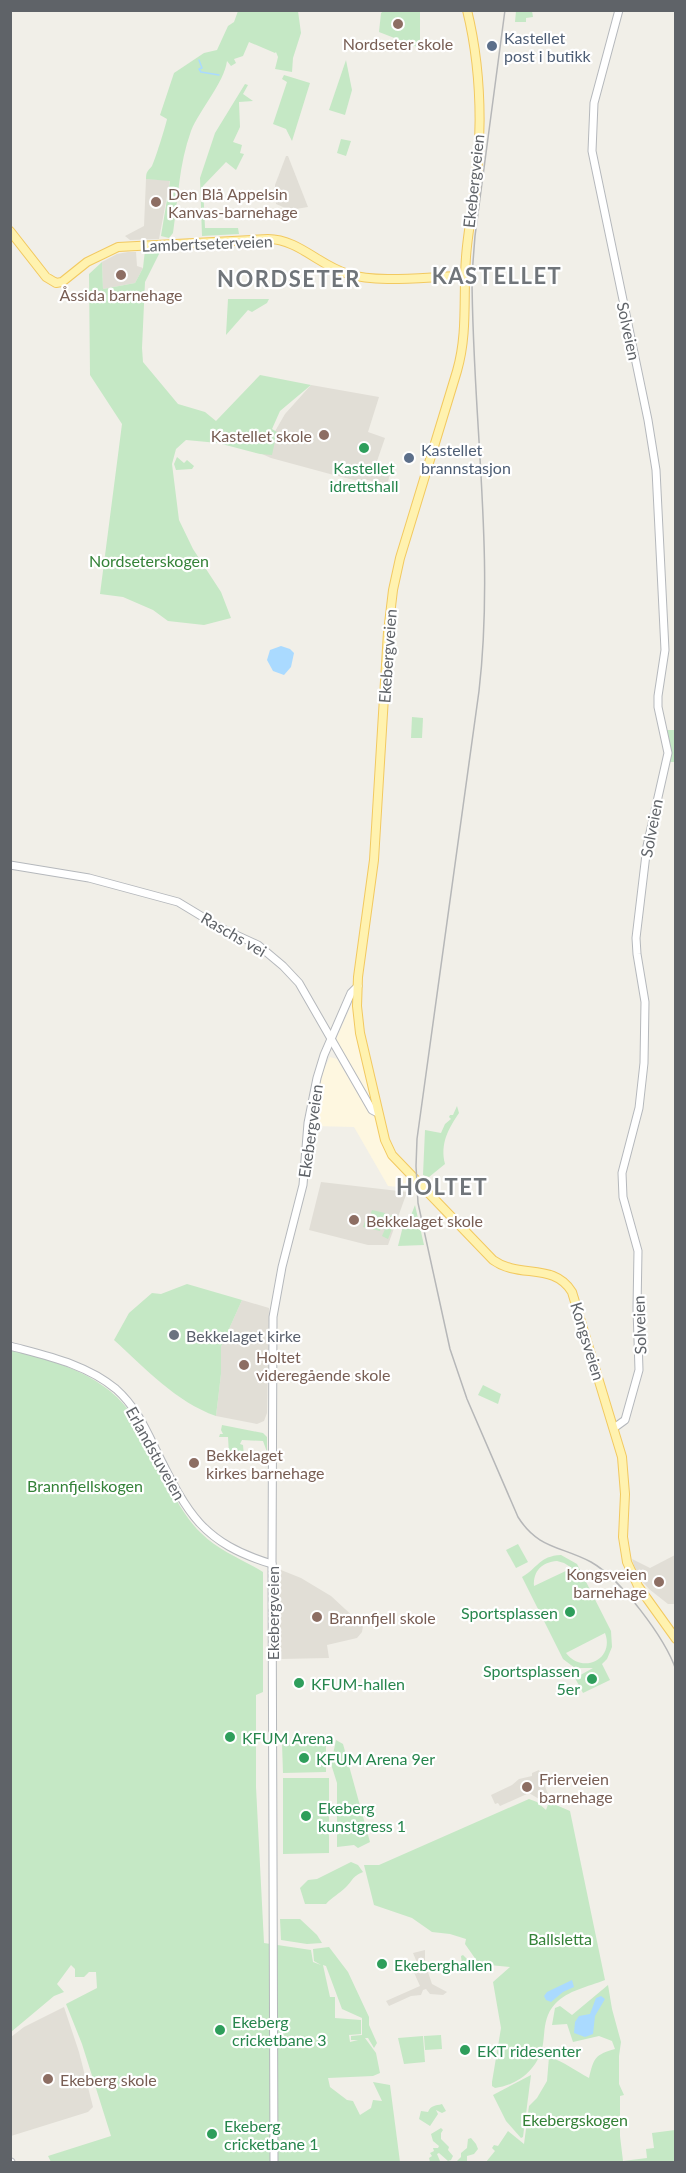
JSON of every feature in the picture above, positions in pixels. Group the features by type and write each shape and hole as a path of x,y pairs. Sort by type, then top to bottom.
{"main road":[{"name":"Ekebergveien","path":"358,986 375,854 390,605 400,558 460,359 465,321 467,243 477,175 478,129 477,70 467,10"},
{"name":"Lambertseterveien","path":"10,231 46,278 56,283 62,282 97,256 118,247 274,239 291,243 323,264 352,276 377,278 465,276"},
{"name":"Kongsveien","path":"358,986 359,1028 378,1113 386,1143 392,1155 499,1265 513,1270 552,1274 568,1286 575,1300 614,1428 624,1476 623,1537 627,1562 638,1586 675,1639"}],"street":[{"name":"Solveien","path":"614,1428 625,1420 638,1381 640,1363 637,1309 638,1251 623,1197 622,1173 639,1108 644,1063 645,1002 636,938 647,846 668,753 658,707 665,650 656,470 648,420 598,190 591,142 594,104 619,10"},
{"name":"Raschs vei","path":"10,865 89,878 178,902 221,928 253,942 269,953 294,978 372,1110 378,1113"},
{"name":"Ekebergveien","path":"274,2163 273,1313 303,1185 307,1131 321,1062 351,993 358,986"},
{"name":"Erlandstuveien","path":"10,1346 85,1369 105,1381 120,1394 143,1424 180,1497 196,1521 226,1546 272,1564"}],"shaded area":[{"path":"286,156 288,156 308,207 290,210 276,204 275,185"},
{"name":"Den Blå Appelsin Kanvas-barnehage","path":"146,179 170,180 159,239 130,240 125,236 144,226"},
{"name":"Åssida barnehage","path":"136,252 137,266 143,268 135,283 103,289 102,262 117,254"},
{"name":"Kastellet skole","path":"311,385 379,397 368,432 385,438 376,464 391,471 387,485 364,479 362,482 262,454 285,414"},
{"path":"353,1001 358,1046 371,1097 365,1093 337,1043 337,1037"},
{"name":"HOLTET","path":"330,1057 337,1059 368,1111 376,1119 383,1147 408,1181 409,1188 388,1186 354,1127 313,1126 314,1109 324,1069"},
{"name":"Bekkelaget skole","path":"321,1182 407,1192 388,1245 368,1245 309,1230"},
{"name":"Holtet videregående skole","path":"242,1300 269,1308 267,1413 264,1421 257,1424 216,1416 221,1374 221,1347"},
{"name":"Kongsveien barnehage","path":"675,1555 675,1604 668,1604 649,1589 637,1575 632,1559 650,1568"},
{"name":"Brannfjell skole","path":"281,1570 301,1578 331,1596 363,1626 362,1632 357,1638 327,1645 329,1658 280,1659 278,1584"},
{"name":"Frierveien barnehage","path":"539,1770 548,1794 546,1796 539,1799 529,1793 500,1806 498,1803 495,1804 491,1795 519,1779 532,1776 532,1773"},
{"path":"425,1950 425,1963 432,1984 447,1992 443,1995 430,1994 426,1989 421,1995 411,1996 389,2006 386,2001 420,1986 412,1968 418,1965 413,1953"},
{"name":"Ekeberg skole","path":"64,2007 79,2052 93,2107 88,2112 11,2136 11,2037 24,2027"}],"green space":[{"name":"Nordseter skole","path":"385,10 420,11 420,48 379,32 381,13"},
{"path":"238,11 298,11 301,33 293,58 292,72 275,69 278,57 276,52 249,42 243,56 234,59 236,63 231,66 227,61 217,87 195,123 187,143 181,169 173,233 169,238 161,236 170,181 146,179 146,176 152,166 166,123 167,119 160,115 174,73 204,53 217,50"},
{"path":"516,11 532,11 533,17 526,18 526,22 515,22"},
{"path":"346,60 352,90 345,115 329,110"},
{"path":"284,75 310,83 292,141 286,129 273,124 287,82 282,79"},
{"path":"245,84 248,85 243,94 253,101 239,102 240,127 233,142 242,145 240,153 244,154 236,170 226,162 203,186 205,228 238,228 239,234 202,236 200,178 215,133"},
{"path":"341,139 351,141 346,156 337,153"},
{"name":"Nordseterskogen","path":"145,250 161,250 145,282 143,362 178,404 205,412 216,421 260,375 311,385 280,411 272,429 277,432 272,455 218,443 186,440 176,449 172,464 179,520 193,549 221,592 231,618 204,625 168,621 153,610 123,597 100,594 122,424 90,375 89,274 102,262 103,289 135,283 143,268"},
{"path":"228,299 269,299 267,303 252,312 248,310 226,335"},
{"path":"177,457 184,463 187,460 194,466 192,469 176,470 174,464"},
{"path":"412,717 423,718 422,738 411,738"},
{"path":"665,730 675,730 675,762 669,762"},
{"path":"457,1106 459,1113 444,1143 445,1164 429,1177 423,1175 425,1130 441,1133"},
{"path":"415,1205 424,1245 398,1246 404,1222 410,1218"},
{"path":"372,1210 385,1213 380,1231 363,1227 367,1215 370,1216"},
{"path":"391,1215 397,1216 388,1239 382,1236"},
{"path":"187,1284 242,1300 221,1347 221,1374 216,1416 201,1410 174,1393 114,1340 129,1313 152,1293 161,1294"},
{"name":"Brannfjellskogen","path":"11,1350 80,1372 110,1391 124,1404 139,1425 173,1494 195,1526 215,1545 263,1572 263,1692 256,1695 256,1787 264,1943 311,1950 313,1962 321,1965 314,1961 313,1949 329,1947 348,1972 369,2017 369,2025 377,2043 374,2048 368,2038 365,2038 376,2053 380,2073 373,2076 328,2078 330,2087 347,2100 353,2101 360,2115 371,2108 373,2100 382,2101 373,2082 390,2085 400,2162 51,2162 48,2156 111,2136 82,2044 66,2004 97,1988 96,1972 89,1972 84,1977 75,1977 75,1969 71,1965 57,1984 64,1992 54,1996 11,2032","holes":["323,1965 326,1966 342,2009 362,2018 362,2035 351,2036 351,2040 358,2040 350,2042 349,2035 361,2034 361,2020 335,2018 335,1997 330,1997"]},
{"path":"483,1385 501,1394 498,1404 478,1395"},
{"path":"222,1425 263,1433 267,1437 267,1452 263,1441 242,1440 240,1444 243,1445 244,1456 232,1456 231,1461 226,1461 229,1454 228,1437 219,1437 223,1434"},
{"path":"518,1544 528,1562 516,1568 506,1550"},
{"path":"561,1555 577,1564 611,1631 612,1647 602,1664 610,1680 583,1693 575,1678 593,1668 575,1668 563,1659 522,1577 543,1560","holes":["557,1561 572,1568 534,1586 535,1576 540,1568 547,1563","605,1633 606,1650 596,1661 581,1663 573,1660 566,1653"]},
{"path":"336,1740 343,1744 370,1842 358,1848 354,1845 337,1847 337,1783 331,1764"},
{"name":"KFUM Arena 9er","path":"326,1742 326,1772 283,1773 282,1743"},
{"name":"Ekeberg kunstgress 1","path":"283,1778 329,1778 329,1853 283,1854"},
{"name":"Ballsletta","path":"529,1799 537,1802 546,1810 549,1802 570,1811 605,1980 560,1999 547,2018 541,2053 532,2068 520,2079 495,2088 492,2082 501,2028 493,1982 510,1967 479,1964 465,1944 466,1939 432,1932 412,1918 374,1905 364,1865 379,1865"},
{"path":"351,1862 358,1865 363,1872 354,1877 326,1904 305,1904 300,1888 308,1880 317,1879"},
{"path":"280,1919 300,1919 322,1943 307,1944 281,1940"},
{"path":"461,1956 467,1959 471,1958 474,1968 467,1973 463,1972 458,1965 462,1965"},
{"name":"Ekebergskogen","path":"608,1985 621,2042 619,2084 624,2095 620,2096 620,2136 623,2161 647,2158 646,2149 654,2148 652,2133 675,2130 675,2162 486,2162 495,2151 492,2148 494,2145 498,2146 508,2131 524,2144 529,2106 537,2098 547,2081 549,2057 589,2078 596,2058 615,2049 612,2041 599,2036 573,2042 567,2024 552,2025 555,2008 560,2006 572,2015"},
{"path":"441,2035 442,2049 425,2050 424,2036"},
{"path":"423,2036 425,2062 404,2064 398,2038"},
{"path":"531,2075 523,2137 521,2138 506,2121 493,2095"},
{"path":"442,2104 446,2111 442,2113 436,2110 438,2114 430,2126 419,2119 421,2111 428,2112 432,2107"},
{"path":"441,2128 443,2130 441,2139 449,2147 448,2150 453,2156 448,2161 439,2153 437,2154 440,2161 430,2162 429,2158 432,2156 430,2153 434,2151 433,2148 439,2146 433,2141 431,2134"},
{"path":"471,2138 478,2149 474,2154 467,2156 467,2162 452,2162 461,2157 461,2153 467,2148 468,2139"}],"water":[{"path":"281,646 294,653 291,667 284,675 273,671 267,660 270,650"},
{"path":"572,1980 574,1987 563,1992 551,2002 546,2000 544,1996 547,1992"},
{"path":"601,1996 605,1999 595,2016 593,2034 585,2037 574,2033 575,2022 579,2016 590,2014 596,1998"}],"waterway":[{"path":"199,60 201,72 219,75"}],"tram line":[{"path":"505,10 475,236 472,275 484,535 483,639 479,691 417,1139 418,1203 450,1349 467,1399 518,1517 542,1541 591,1562 603,1570 641,1610 662,1642 676,1670"}],"place":[{"name":"Nordseter skole","path":"398,24"},
{"name":"Kastellet post i butikk","path":"492,46"},
{"name":"Den Blå Appelsin Kanvas-barnehage","path":"156,202"},
{"name":"Åssida barnehage","path":"121,275"},
{"name":"Kastellet skole","path":"324,435"},
{"name":"Kastellet idrettshall","path":"364,448"},
{"name":"Kastellet brannstasjon","path":"409,458"},
{"name":"Bekkelaget skole","path":"354,1220"},
{"name":"Bekkelaget kirke","path":"174,1335"},
{"name":"Holtet videregående skole","path":"244,1365"},
{"name":"Bekkelaget kirkes barnehage","path":"194,1463"},
{"name":"Kongsveien barnehage","path":"659,1582"},
{"name":"Sportsplassen","path":"570,1612"},
{"name":"Brannfjell skole","path":"317,1617"},
{"name":"Sportsplassen 5er","path":"592,1679"},
{"name":"KFUM-hallen","path":"299,1683"},
{"name":"KFUM Arena","path":"230,1737"},
{"name":"KFUM Arena 9er","path":"304,1758"},
{"name":"Frierveien barnehage","path":"527,1787"},
{"name":"Ekeberg kunstgress 1","path":"306,1816"},
{"name":"Ekeberghallen","path":"382,1964"},
{"name":"Ekeberg cricketbane 3","path":"220,2030"},
{"name":"EKT ridesenter","path":"465,2050"},
{"name":"Ekeberg skole","path":"48,2079"},
{"name":"Ekeberg cricketbane 1","path":"212,2134"}],"district":[{"name":"KASTELLET","path":"497,275"},
{"name":"NORDSETER","path":"289,278"},
{"name":"HOLTET","path":"442,1186"}]}
